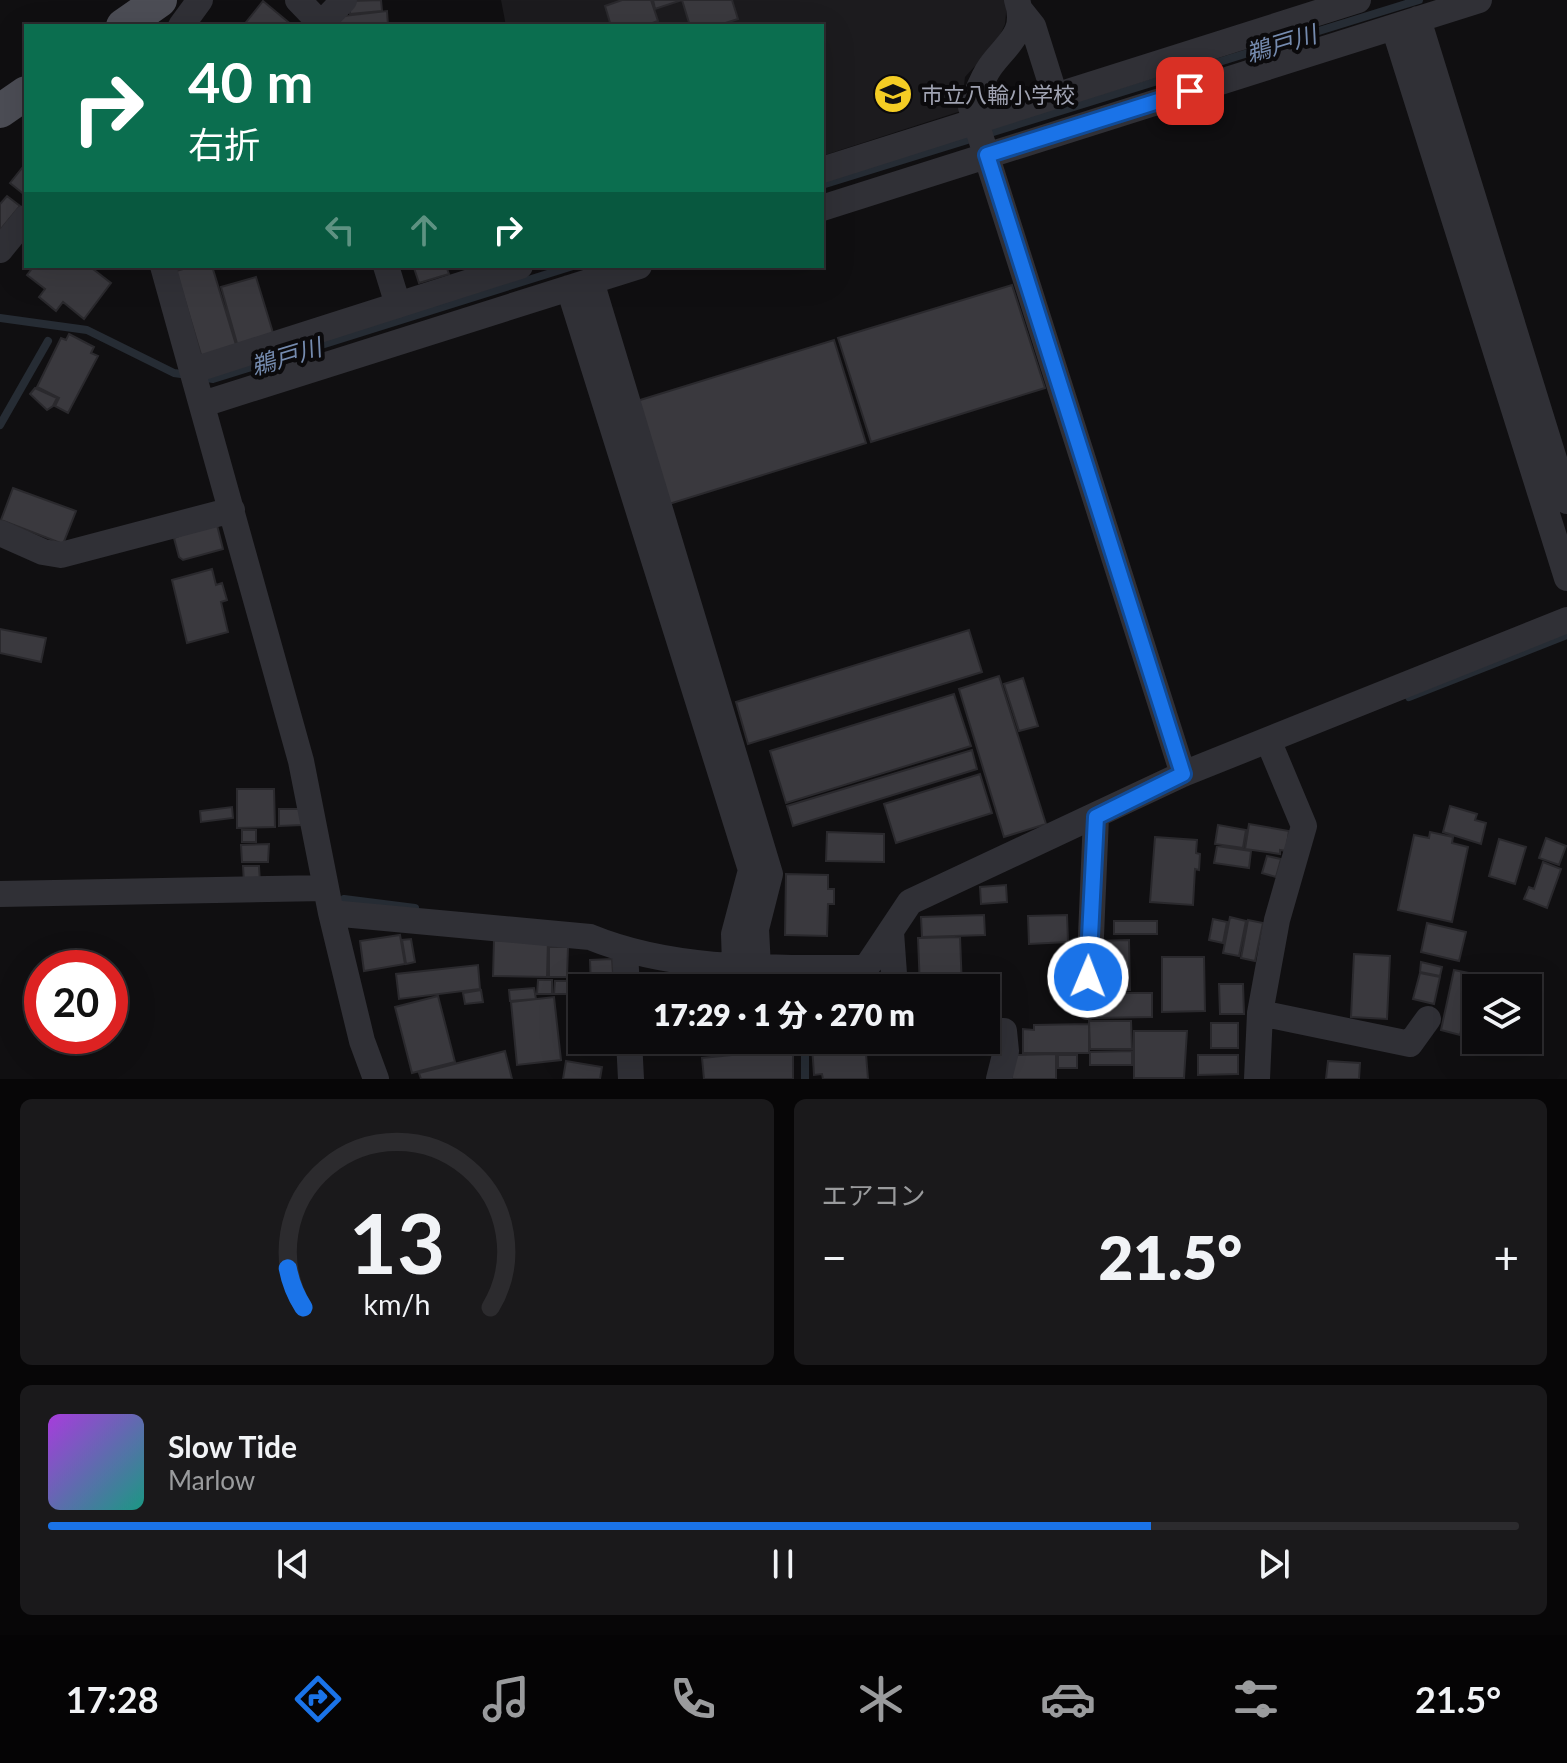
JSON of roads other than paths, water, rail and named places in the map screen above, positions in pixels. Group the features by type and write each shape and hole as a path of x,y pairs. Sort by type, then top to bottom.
{"main road":[{"path":"126,24 160,0"},
{"path":"0,111 24,94"}],"street":[{"path":"182,24 200,0"},
{"path":"298,0 321,24"},
{"path":"323,24 344,0"},
{"path":"824,207 981,139 1055,96 1358,0"},
{"path":"824,170 981,139 1406,23 1479,0"},
{"path":"1019,6 1033,26 1055,96"},
{"path":"1019,6 1016,39 989,67 971,107 1183,774"},
{"path":"1406,23 1567,501"},
{"path":"1406,23 1567,578"},
{"path":"0,250 24,220"},
{"path":"164,268 301,761 328,900 362,1041 376,1079"},
{"path":"387,268 398,305"},
{"path":"199,389 398,305 514,268"},
{"path":"199,389 633,268"},
{"path":"580,285 770,874 746,966"},
{"path":"0,533 43,552 61,555 232,510"},
{"path":"0,894 328,900 590,937 625,952 746,966 866,968 910,902 1183,774 1567,620"},
{"path":"1257,1079 1260,1013 1277,920 1304,826 1268,740"},
{"path":"1088,1007 1096,817"},
{"path":"891,932 894,974"},
{"path":"625,952 626,974"},
{"path":"1260,1013 1410,1044 1428,1019"},
{"path":"999,1079 1006,1051 1004,1031 1000,1031"},
{"path":"630,1054 631,1079"}],"waterway":[{"name":"鵜戸川","path":"824,184 1419,0"},
{"name":"鵜戸川","path":"201,377 213,379 567,268"},
{"name":"鵜戸川","path":"0,318 87,330 174,373 188,375"},
{"path":"0,425 48,341"},
{"path":"1409,697 1567,635"},
{"path":"344,899 415,908"},
{"path":"805,1054 805,1079"}],"place":[{"name":"市立八輪小学校","path":"893,94"}]}
